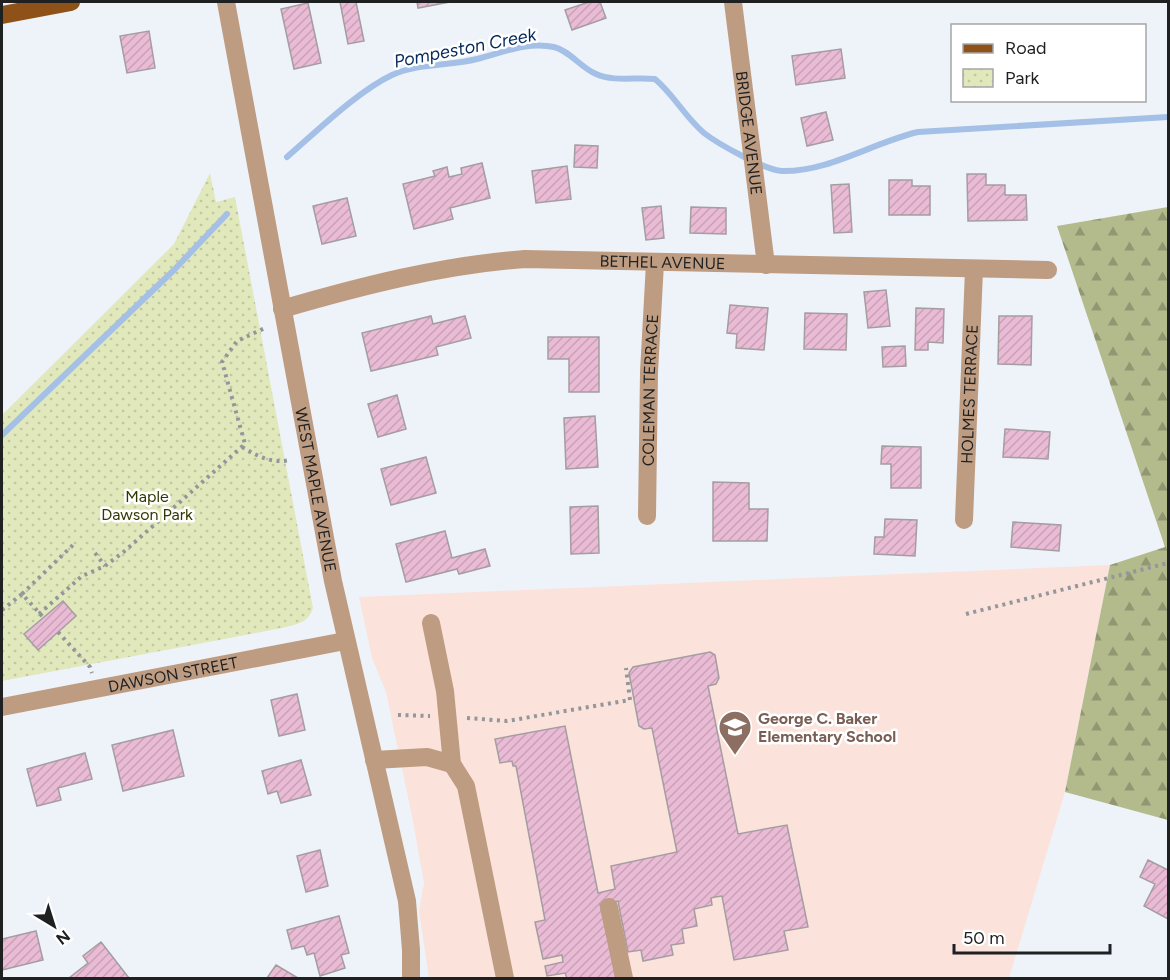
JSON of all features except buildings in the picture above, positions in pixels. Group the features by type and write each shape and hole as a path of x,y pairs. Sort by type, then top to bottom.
{"main road":[{"path":"2,15 71,2"}],"street":[{"name":"WEST MAPLE AVENUE","path":"226,2 345,641 407,901 411,978"},
{"name":"BRIDGE AVENUE","path":"733,2 766,265"},
{"name":"BETHEL AVENUE","path":"282,309 400,278 498,261 561,259 655,263 1048,270"},
{"name":"COLEMAN TERRACE","path":"647,516 648,372 655,263"},
{"name":"HOLMES TERRACE","path":"964,519 974,269"},
{"path":"431,624 445,691 452,764 466,786 505,978"},
{"name":"DAWSON STREET","path":"2,707 345,641"},
{"path":"374,760 427,757 452,764"},
{"path":"609,907 624,978"}],"path":[{"path":"39,614 82,576 105,566 242,447 244,444 238,416 222,362 237,341 265,328"},
{"path":"242,447 262,459 280,462 290,460"},
{"path":"2,610 73,545"},
{"path":"95,554 105,566"},
{"path":"966,614 1168,562"},
{"path":"22,594 44,618"},
{"path":"58,632 90,667"},
{"path":"463,717 507,721 630,700 626,668"},
{"path":"398,715 434,716"}],"shaded area":[{"name":"George C. Baker Elementary School","path":"1110,565 1065,792 1009,978 429,978 419,911 424,883 412,816 386,692 372,658 359,597"}],"green space":[{"name":"Maple Dawson Park","path":"210,173 216,202 235,197 313,608 311,613 305,620 282,628 2,681 2,415 174,244"},
{"path":"1168,207 1168,820 1065,792 1110,565 1165,547 1057,226"}],"waterway":[{"name":"Pompeston Creek","path":"287,157 351,101 392,75 412,68 467,61 515,48 534,46 560,49 590,71 603,76 617,79 655,79 704,133 730,150 774,170 782,171 817,167 918,132 1168,117"},
{"name":"Pompeston Creek","path":"2,435 174,270 227,214"}],"place":[{"name":"George C. Baker Elementary School","path":"735,756"}]}
